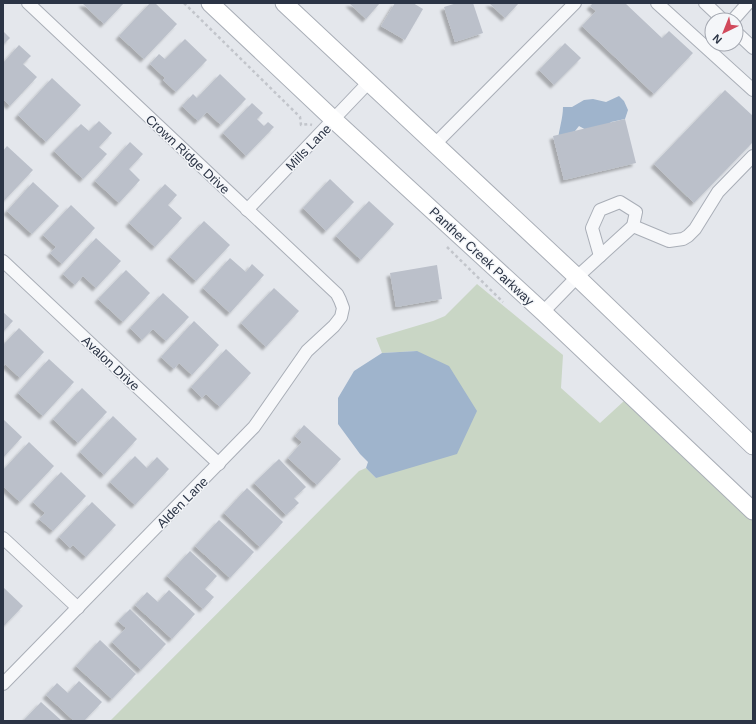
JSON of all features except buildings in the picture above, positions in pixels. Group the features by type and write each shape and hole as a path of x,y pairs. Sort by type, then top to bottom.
{"main road":[{"name":"Panther Creek Parkway","path":"210,3 753,511"},
{"path":"284,3 577,277 753,446"}],"street":[{"name":"Crown Ridge Drive","path":"28,3 337,294 343,308"},
{"path":"435,144 575,3"},
{"path":"657,3 753,90"},
{"path":"705,3 715,12"},
{"path":"740,12 748,3"},
{"path":"744,40 753,48"},
{"name":"Mills Lane","path":"247,210 368,83"},
{"path":"633,226 669,241 683,239 695,229 718,192 753,156"},
{"path":"542,312 577,277 633,226 636,212 620,202 600,210 592,228 600,256"},
{"name":"Avalon Drive","path":"3,261 219,464"},
{"name":"Alden Lane","path":"3,684 254,427 307,351 339,320 342,315 343,308"},
{"path":"3,538 78,608"}],"green space":[{"path":"477,284 563,355 561,388 600,423 624,401 753,520 753,721 110,721 359,471 366,468 376,478 417,351 382,353 376,338 445,316"}],"water":[{"path":"619,96 624,101 628,110 625,119 611,122 603,131 590,132 579,126 575,131 558,140 563,107 572,107 584,100 593,99 606,102"},
{"path":"417,351 449,366 477,411 457,454 376,478 366,468 368,462 360,454 338,424 338,398 354,371 382,353"}]}
